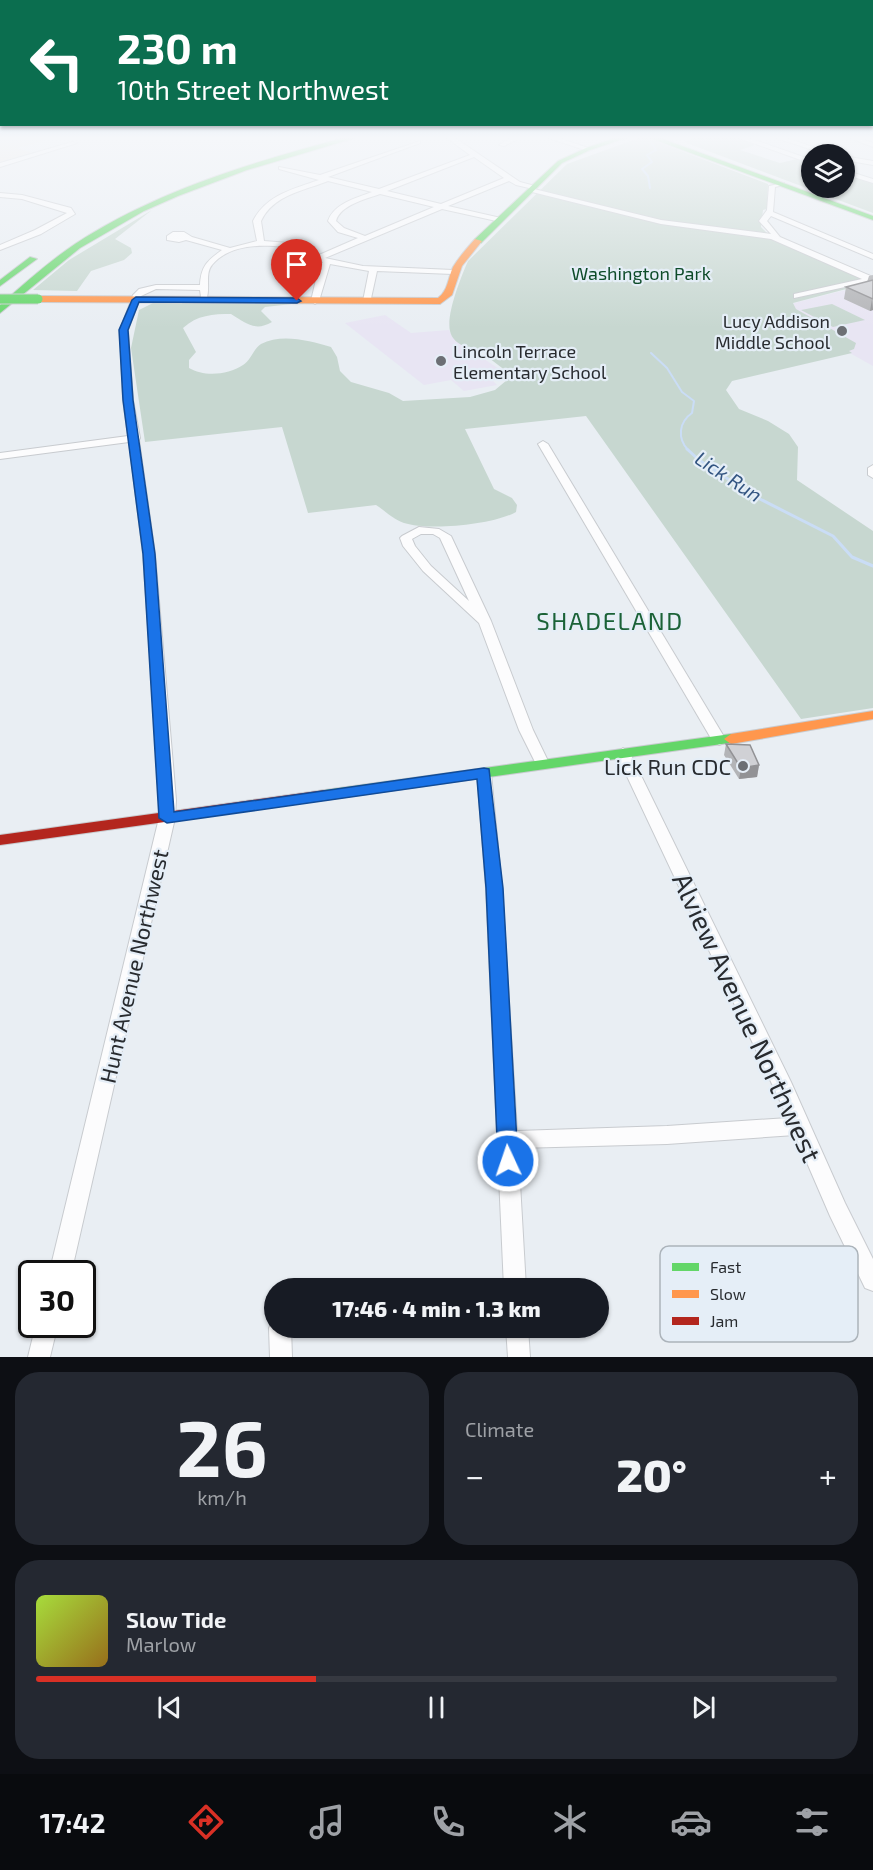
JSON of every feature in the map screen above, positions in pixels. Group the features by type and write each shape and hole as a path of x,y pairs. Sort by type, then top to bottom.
{"main road":[{"path":"0,284 46,250 140,201"},
{"path":"0,310 28,282 81,242 160,201"},
{"path":"0,298 136,300 204,294 315,301 440,302 448,295 453,272 460,259 518,201"},
{"path":"828,201 873,218"},
{"path":"0,840 807,728 872,716"}],"street":[{"path":"0,248 68,217 70,213 37,201"},
{"path":"261,243 257,221 264,208 273,201"},
{"path":"357,201 341,208 332,217 336,227 364,238"},
{"path":"417,201 498,220"},
{"path":"323,260 364,238 453,201"},
{"path":"580,201 661,222 778,238 871,279"},
{"path":"718,228 763,221 770,213 771,201"},
{"path":"770,213 873,257"},
{"path":"763,221 778,238"},
{"path":"186,238 230,250"},
{"path":"204,294 205,271 209,263 230,250 261,243 290,246 323,260 373,269 453,272"},
{"path":"315,301 323,260"},
{"path":"367,301 373,269"},
{"path":"797,296 871,279"},
{"name":"Hunt Avenue Northwest","path":"63,1260 167,818 149,554 124,339 124,330 136,300"},
{"path":"0,456 135,438"},
{"path":"543,444 719,740"},
{"path":"873,468 873,475"},
{"path":"485,621 415,556 405,542 408,534 427,530 445,536 485,621 526,730 543,765"},
{"name":"Alview Avenue Northwest","path":"623,753 802,1126 837,1209 856,1246"},
{"path":"484,773 494,888 514,1278"},
{"path":"507,1140 667,1135 802,1126"},
{"name":"Alview Avenue Northwest","path":"858,1251 873,1281"},
{"path":"39,1357 44,1338"},
{"path":"280,1338 281,1357"},
{"path":"518,1338 519,1357"}],"shaded area":[{"name":"Lucy Addison Middle School","path":"873,283 873,366 771,309"},
{"name":"Lincoln Terrace Elementary School","path":"385,315 411,333 449,330 453,338 502,371 486,374 497,385 464,391 451,380 424,385 345,323"}],"green space":[{"name":"Washington Park","path":"529,201 767,201 767,209 763,210 761,227 767,233 873,282 793,303 796,309 856,343 854,349 849,351 852,353 732,381 726,390 739,409 768,421 789,434 798,447 797,480 873,531 873,708 801,719 586,416 465,429 494,489 512,498 517,505 516,512 506,517 461,525 429,526 404,523 376,505 308,513 282,427 145,442 131,348 139,310 153,303 310,302 265,307 261,311 272,322 261,326 246,323 231,314 218,314 194,320 183,328 196,352 189,360 189,368 202,373 216,374 230,371 246,363 261,344 287,339 331,347 337,357 340,371 351,382 389,393 403,401 470,397 495,390 507,380 506,371 489,358 490,352 472,349 461,344 456,341 450,331 452,306 468,261"},
{"path":"842,201 873,201 873,213"},
{"path":"152,210 115,239 131,248 132,253 124,260 91,271 77,291 33,290 69,260"},
{"path":"832,304 865,320 833,327 801,310"}],"building":[{"path":"873,280 873,299 846,287"},
{"path":"726,744 750,745 759,765 741,768"}],"waterway":[{"name":"Lick Run","path":"651,353 667,368 682,392 694,401 692,413 684,421 681,430 682,440 688,450"},
{"name":"Lick Run","path":"688,450 699,460 754,496 833,536 852,557 873,566"}],"traffic: fast":[{"path":"0,310 37,276 77,246 159,201"},
{"path":"478,241 519,201"},
{"path":"827,201 873,218"},
{"path":"0,284 33,259"},
{"path":"0,299 38,299"},
{"path":"325,795 731,739"}],"traffic: slow":[{"path":"38,299 440,301 448,295 455,272 466,254 478,241"},
{"path":"731,739 873,715"}],"traffic: jam":[{"path":"0,840 325,795"}],"place":[{"name":"Lucy Addison Middle School","path":"842,331"},
{"name":"Lincoln Terrace Elementary School","path":"441,361"},
{"name":"Lick Run CDC","path":"743,766"}],"district":[{"name":"SHADELAND","path":"610,620"}],"route":[{"path":"297,301 136,300 124,330 128,400 149,554 168,800 167,818 484,773 494,888 508,1161"}]}
